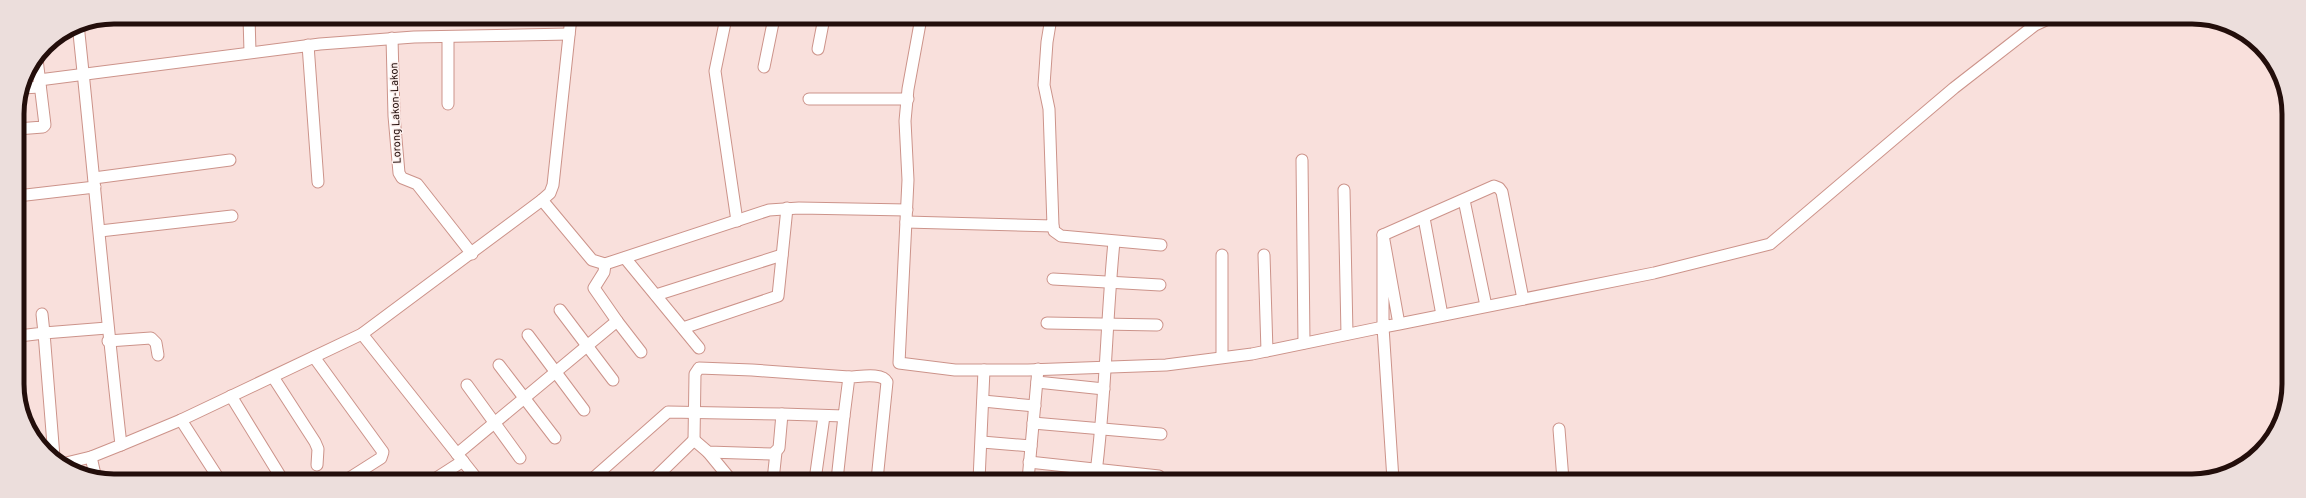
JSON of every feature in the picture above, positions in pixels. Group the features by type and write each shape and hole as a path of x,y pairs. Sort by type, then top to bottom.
{"street":[{"path":"249,24 250,52"},
{"path":"70,463 91,457 181,420 362,334 472,254 542,200 550,192 553,185 570,24"},
{"path":"725,24 715,71 737,221"},
{"path":"764,67 773,24"},
{"path":"818,49 823,24"},
{"path":"920,24 905,121 908,180 899,363 955,370 1166,365 1267,351 1654,273 1770,244 1954,88 2037,24"},
{"path":"1050,24 1047,42 1044,85 1049,109 1053,226 1056,233 1061,236 1114,242 1161,245"},
{"path":"79,31 100,231 108,341 121,445"},
{"path":"29,86 84,75 308,45 392,38 569,34"},
{"path":"448,37 448,104"},
{"name":"Lorong Lakon-Lakon","path":"392,38 394,116 399,173 402,178 417,184 472,254"},
{"path":"308,45 318,182"},
{"path":"24,128 43,127 45,125 38,66"},
{"path":"810,98 908,99"},
{"path":"26,196 230,160"},
{"path":"1302,160 1304,343"},
{"path":"1383,234 1424,218 1494,186 1499,188 1502,192 1523,299"},
{"path":"1344,190 1348,334"},
{"path":"542,200 592,260 605,264 769,210 787,208 907,210"},
{"path":"1464,200 1486,306"},
{"path":"683,328 774,299 779,293 787,208"},
{"path":"100,231 232,216"},
{"path":"1424,218 1442,315"},
{"path":"906,222 1053,226"},
{"path":"1383,234 1400,324"},
{"path":"1383,234 1383,327 1393,474"},
{"path":"1095,474 1107,367 1107,326 1114,242"},
{"path":"656,295 782,255"},
{"path":"1222,255 1222,357"},
{"path":"1264,255 1267,351"},
{"path":"625,258 698,348"},
{"path":"605,264 604,272 594,288 641,352"},
{"path":"1053,279 1160,285"},
{"path":"560,310 613,380"},
{"path":"42,314 53,451"},
{"path":"441,474 493,424 617,321"},
{"path":"1047,323 1107,326 1158,325"},
{"path":"24,335 107,328"},
{"path":"362,334 473,474"},
{"path":"528,335 584,410"},
{"path":"108,341 151,338 156,343 158,355"},
{"path":"314,357 383,452 381,458 356,474"},
{"path":"499,365 555,438"},
{"path":"659,474 694,440 695,374 699,368 849,377 881,377 886,380 878,474"},
{"path":"1028,474 1038,369"},
{"path":"979,474 984,370"},
{"path":"273,377 315,442 318,449 317,465"},
{"path":"838,474 849,377"},
{"path":"1037,382 1104,389"},
{"path":"467,385 493,424 520,458"},
{"path":"231,396 279,474"},
{"path":"983,401 1035,406"},
{"path":"598,474 665,413 673,411 695,413 844,416"},
{"path":"774,474 776,452 779,448 782,414"},
{"path":"816,474 824,416"},
{"path":"181,420 216,474"},
{"path":"1033,423 1161,434"},
{"path":"1559,429 1562,474"},
{"path":"694,440 708,452 722,474"},
{"path":"982,442 1031,446"},
{"path":"708,452 769,455 776,452"},
{"path":"91,457 94,472"},
{"path":"1029,462 1090,474"}]}
